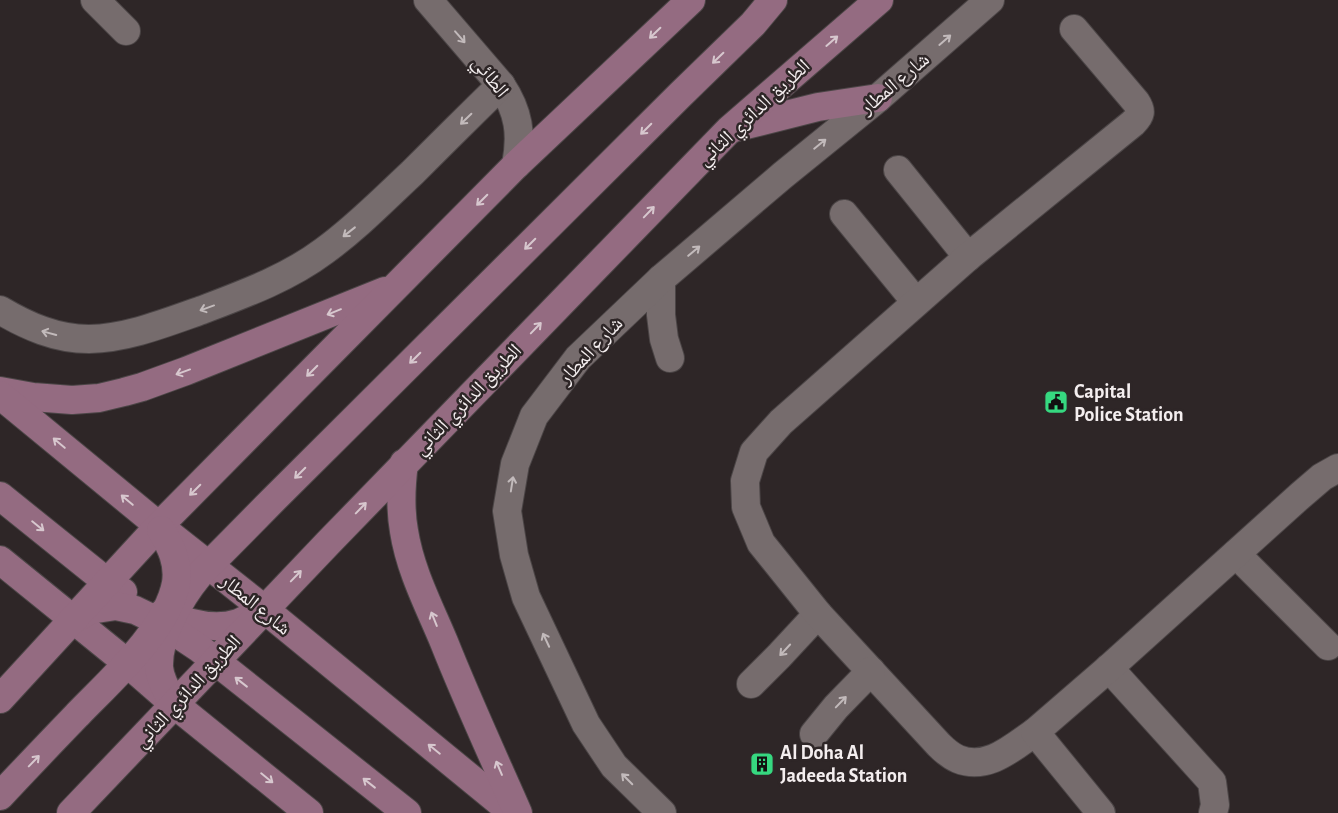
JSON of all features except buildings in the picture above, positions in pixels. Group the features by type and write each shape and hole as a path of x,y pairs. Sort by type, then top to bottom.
{"main road":[{"path":"0,699 158,526 516,166 691,0"},
{"path":"0,796 167,620 189,587 208,565 753,24 773,0"},
{"name":"الطريق الدائري الثاني","path":"71,813 404,463 730,129 878,0"},
{"path":"730,129 818,107 878,98"},
{"path":"0,391 42,398 72,400 99,398 124,392 186,372 396,287"},
{"name":"شارع المطار","path":"0,394 158,526 264,609 513,813"},
{"path":"404,463 401,500 404,530 416,576 467,700 518,813"},
{"path":"0,496 107,582 167,620 214,661 407,813"},
{"path":"158,526 172,548 176,569 176,582 161,648 159,668 174,704"},
{"path":"0,560 309,813"},
{"path":"74,620 90,610 116,606 167,620 226,626 239,623 264,609"}],"street":[{"path":"95,0 126,31"},
{"name":"الطائي","path":"428,0 509,96 516,113 519,130 516,166"},
{"name":"شارع المطار","path":"662,813 614,766 586,724 526,597 514,555 507,511 515,464 534,416 578,358 661,279 783,175 878,98 990,0"},
{"path":"1074,29 1140,107 1138,118 916,302 781,422 754,452 745,481 746,507 761,543 818,614 938,745 956,758 969,763 987,761 1006,752 1035,732 1109,668 1300,495 1322,477 1338,468"},
{"path":"0,310 38,330 62,336 87,339 111,338 155,327 243,295 284,276 323,252 358,225 501,85"},
{"path":"898,170 968,257"},
{"path":"844,214 916,302"},
{"path":"661,279 661,315 664,339 670,358"},
{"path":"1236,554 1328,646"},
{"path":"751,684 818,614"},
{"path":"1109,668 1212,782 1215,805 1213,813"},
{"path":"814,734 836,707 871,672"},
{"path":"1035,732 1101,813"}],"place":[{"name":"Capital Police Station","path":"1056,402"},
{"name":"Al Doha Al Jadeeda Station","path":"762,764"}]}
